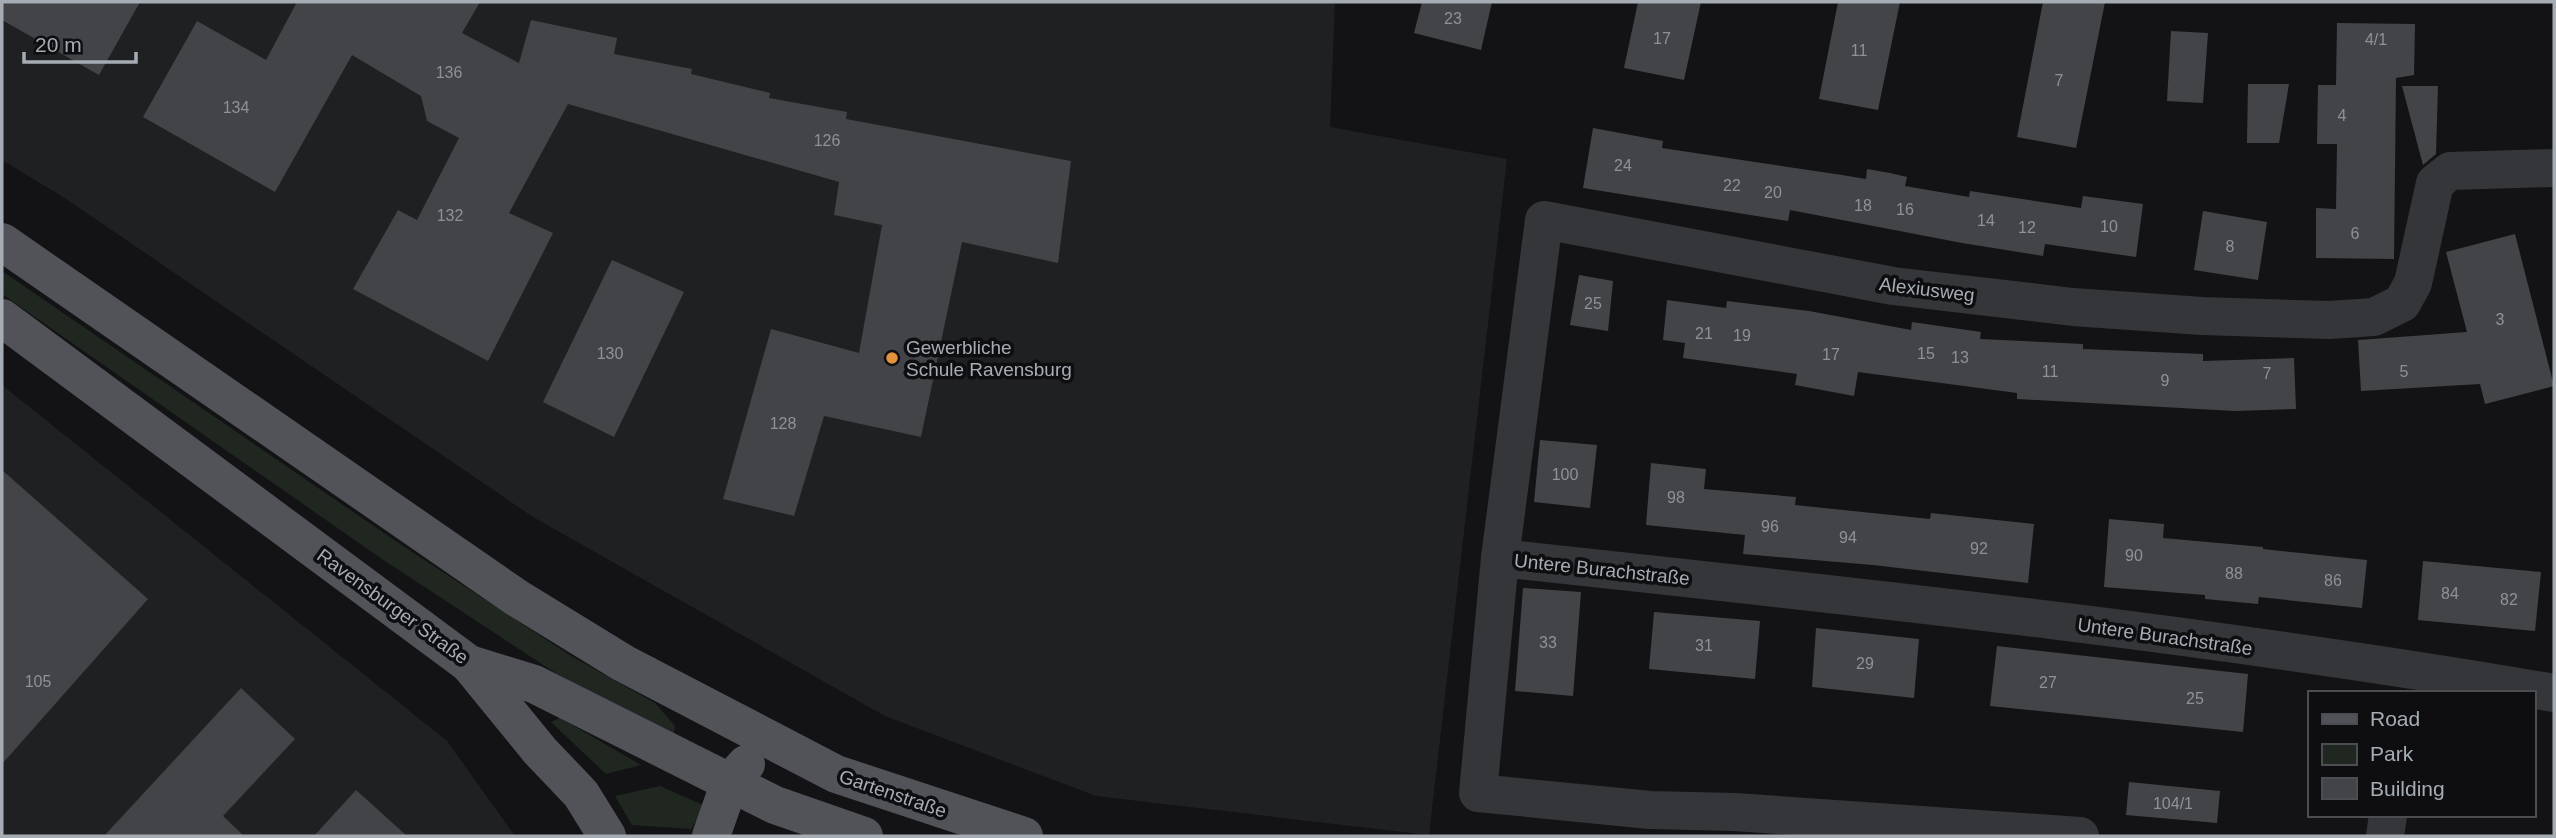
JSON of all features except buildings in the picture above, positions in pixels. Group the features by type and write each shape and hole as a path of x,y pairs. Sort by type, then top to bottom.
{"main road":[{"path":"2,242 517,598 623,663 766,739"},
{"name":"Ravensburger Straße","path":"2,318 469,664 534,684 669,754 730,782 775,821 864,836"},
{"path":"469,664 540,751 581,794 607,836"},
{"path":"710,836 730,782 766,739"},
{"path":"766,739 775,821"},
{"name":"Gartenstraße","path":"766,739 836,775 1024,836"}],"street":[{"name":"Alexiusweg","path":"1500,558 1544,220 1893,286 2073,307 2202,316 2329,320 2374,317 2402,303 2413,283 2435,183 2450,171 2554,168"},
{"name":"Untere Burachstraße","path":"2080,836 1735,812 1650,810 1478,793 1500,558 1962,608 2410,681 2530,691"},
{"name":"Untere Burachstraße","path":"2535,691 2554,693"},
{"path":"2385,836 2388,817"}],"shaded area":[{"name":"Gewerbliche Schule Ravensburg","path":"2,2 1335,2 1330,127 1507,159 1429,835 1096,796 885,716 533,517 66,199 2,160"},
{"path":"2,385 447,741 515,836 2,836"}],"green space":[{"path":"2,271 397,542 571,656 655,703 675,726 674,734 666,734 557,674 382,559 2,294"},
{"path":"560,718 641,765 606,774 551,722"},
{"path":"660,786 705,806 691,829 632,825 615,796"}],"place":[{"name":"Gewerbliche Schule Ravensburg","path":"892,358"}]}
